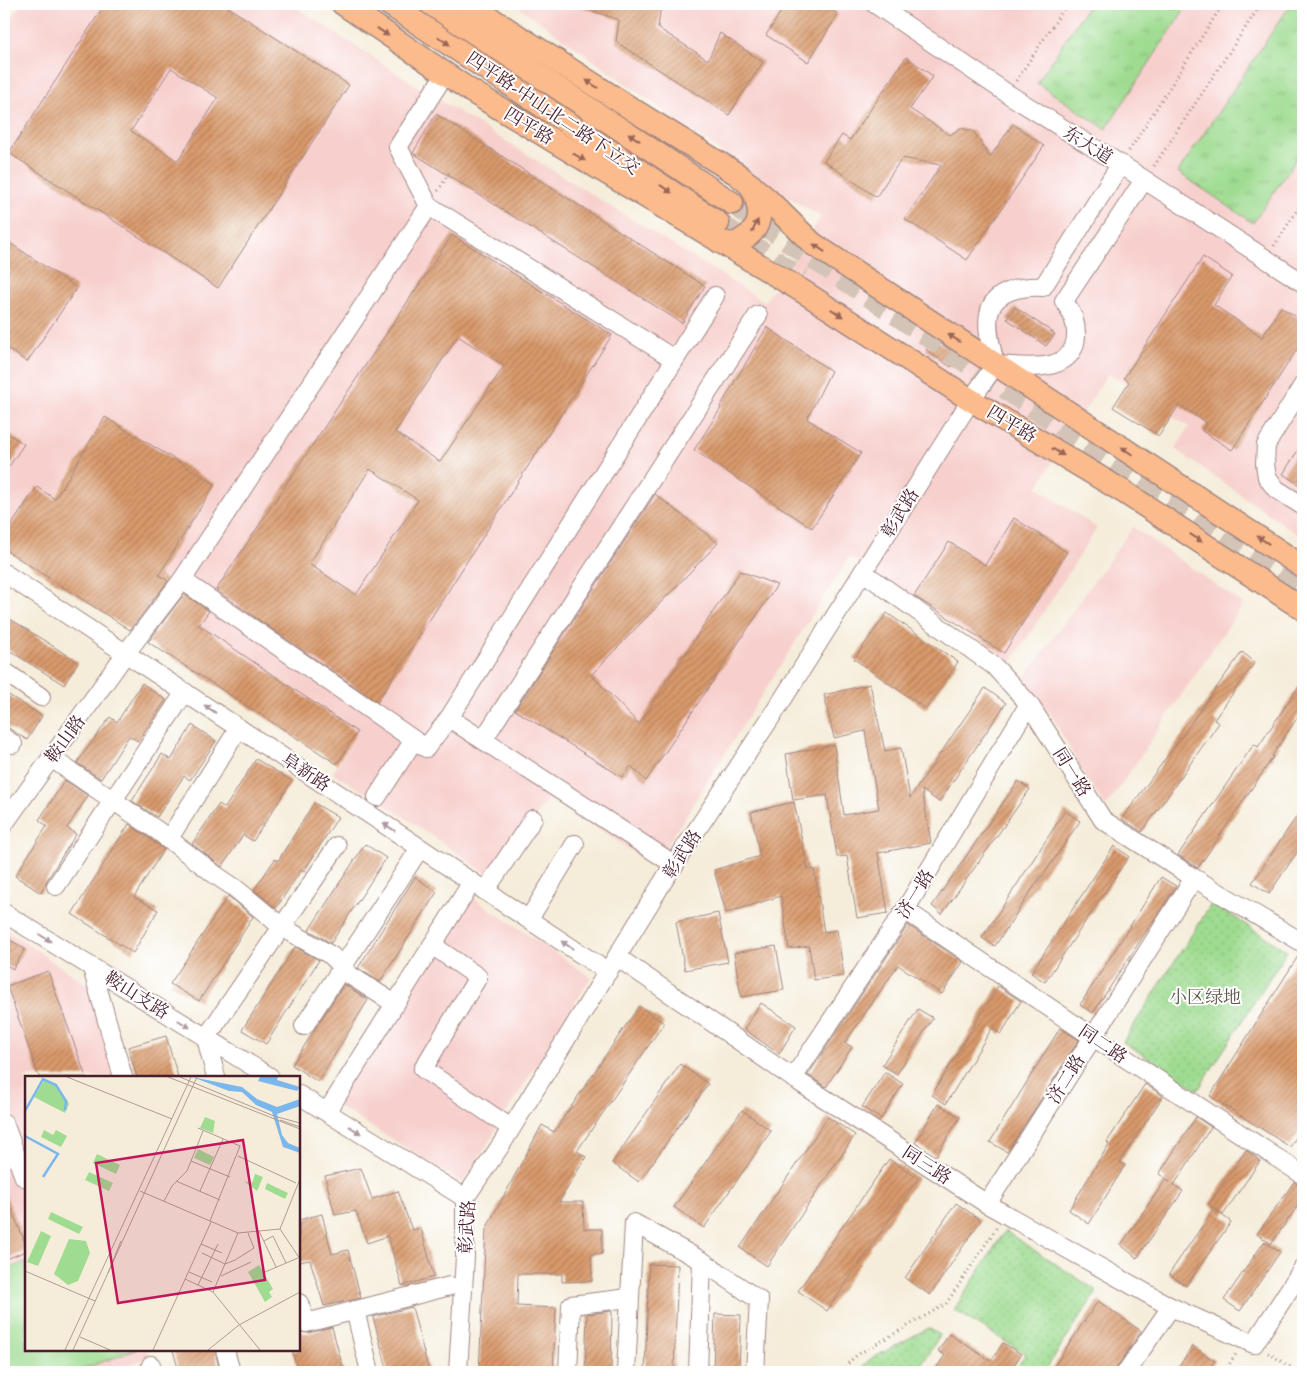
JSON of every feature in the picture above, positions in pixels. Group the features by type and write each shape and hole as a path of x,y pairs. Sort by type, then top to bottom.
{"main road":[{"name":"四平路","path":"343,4 471,91 719,232 807,294 971,400 1124,492 1303,610"},
{"name":"四平路-中山北二路下立交","path":"389,4 719,232"},
{"name":"四平路-中山北二路下立交","path":"431,4 732,203"},
{"path":"468,4 737,174 752,185 813,244 1303,567"},
{"path":"719,232 734,244 751,234 757,226 760,212 752,185"}],"street":[{"name":"东大道","path":"875,4 1008,94 1303,283"},
{"path":"445,74 398,147 429,206 674,359"},
{"path":"1043,288 1120,165"},
{"path":"1064,301 1144,180"},
{"name":"鞍山路","path":"5,821 126,653 182,580 429,206"},
{"path":"1032,287 1043,288 1057,294 1064,301 1071,310 1077,329 1075,347 1066,360 1049,366 995,365 989,329 989,313 996,299 1012,290 1032,287"},
{"path":"182,580 426,748 449,718 715,296"},
{"path":"483,740 758,315"},
{"name":"彰武路","path":"458,1372 465,1257 465,1198 511,1128 612,964 995,365"},
{"path":"1303,384 1266,445 1265,464 1267,477 1276,489 1303,506"},
{"name":"同一路","path":"863,572 994,666 1029,704 1103,820 1194,878 1303,943"},
{"name":"阜新路","path":"4,573 528,919 612,964"},
{"path":"4,672 41,697"},
{"path":"56,886 185,692"},
{"name":"济一路","path":"792,1078 905,910 1029,704"},
{"path":"449,718 675,865"},
{"path":"168,840 239,728"},
{"path":"378,797 414,740"},
{"path":"51,758 235,888 282,927 332,956 348,974 395,1004"},
{"path":"327,1112 432,945 533,818"},
{"path":"528,919 575,844"},
{"path":"216,1076 206,1038 337,846"},
{"path":"304,1026 420,848"},
{"name":"济二路","path":"987,1204 1194,878"},
{"name":"同二路","path":"905,910 1093,1037 1303,1175"},
{"name":"鞍山支路","path":"4,913 268,1076"},
{"path":"432,945 478,977 423,1069 511,1128"},
{"name":"同三路","path":"612,964 987,1204 1171,1307 1254,1344"},
{"path":"92,968 123,1076"},
{"path":"300,1096 465,1198"},
{"path":"4,1123 24,1177"},
{"path":"626,1372 634,1223 702,1261 759,1300 754,1372"},
{"path":"698,1372 702,1261"},
{"path":"1254,1344 1303,1268"},
{"path":"300,1310 302,1324 450,1286"},
{"path":"568,1372 571,1305 630,1298"},
{"path":"1126,1372 1171,1307"},
{"path":"355,1310 370,1372"},
{"path":"224,1351 231,1372"}],"path":[{"path":"1008,94 1067,4"},
{"path":"1120,165 1223,4"},
{"path":"1144,180 1261,4"},
{"path":"1266,258 1303,200"},
{"path":"842,1372 857,1355 946,1304 1006,1214"},
{"path":"1254,1344 1299,1372"}],"shaded area":[{"path":"21,4 291,4 420,88 765,302 821,217 757,178 515,4 1303,4 1303,538 1175,449 1189,427 1108,373 1037,487 1097,528 1012,662 849,557 654,866 550,796 494,878 395,811 333,773 357,732 199,625 211,608 159,575 215,484 105,417 54,499 37,488 4,536 4,31"},
{"path":"1133,527 1243,604 1106,807 1087,779 1052,716 1023,680"},
{"path":"466,893 591,977 463,1183 333,1103"},
{"path":"4,929 94,989 119,1076 25,1076 25,1351 146,1351 149,1358 103,1372 4,1372"}],"green space":[{"path":"1089,4 1188,4 1106,129 1037,83"},
{"path":"1291,4 1303,4 1303,149 1253,223 1178,172"},
{"name":"小区绿地","path":"1212,903 1287,951 1198,1090 1123,1042"},
{"path":"1005,1231 1097,1291 1044,1372 1023,1372 1016,1368 1026,1354 954,1310"},
{"path":"25,1262 25,1351 133,1351 74,1372 4,1372 4,1270"},
{"path":"928,1328 940,1335 917,1372 859,1372 869,1360"}],"building":[{"path":"105,4 223,4 349,85 218,288 9,153","holes":["171,68 218,98 178,161 131,131"]},
{"path":"578,4 661,4 658,28 708,60 720,33 763,62 729,115 616,42 619,20 578,6"},
{"path":"786,4 821,4 838,14 808,62 766,35"},
{"path":"906,57 933,76 910,109 950,135 960,128 973,131 990,157 1013,124 1044,146 967,260 905,219 941,165 902,158 876,197 824,161 842,135 850,140"},
{"path":"436,114 705,286 682,323 413,153"},
{"path":"452,235 612,335 377,702 216,590","holes":["458,336 504,366 440,462 395,432","370,469 418,500 356,595 309,564"]},
{"path":"4,239 77,288 27,362 4,346"},
{"path":"1203,257 1232,276 1214,305 1262,337 1281,307 1303,321 1303,340 1232,450 1202,431 1207,423 1179,405 1159,436 1113,407 1129,382 1124,378"},
{"path":"1015,307 1055,334 1046,346 1007,319"},
{"path":"767,327 831,371 807,419 861,453 812,528 694,450 721,408"},
{"path":"934,339 959,356 951,367 926,350"},
{"path":"105,417 215,484 159,575 168,581 130,630 4,549 4,536 37,487 55,499"},
{"path":"4,431 24,444 4,474"},
{"path":"1303,442 1303,487 1283,474"},
{"path":"655,494 718,543 591,675 639,724 740,571 777,585 646,781 631,766 622,777 515,710"},
{"path":"1014,518 1067,552 1004,653 914,596 949,542 985,565"},
{"path":"184,594 209,611 199,625 357,732 337,764 148,642"},
{"path":"887,613 958,662 926,709 854,659"},
{"path":"4,615 78,662 64,685 4,647"},
{"path":"1242,652 1255,662 1214,720 1219,723 1142,832 1122,819"},
{"path":"1303,680 1303,709 1198,868 1178,855 1254,744 1258,747"},
{"path":"142,683 166,700 138,741 129,736 101,779 77,763 110,717 117,722"},
{"path":"870,684 885,751 901,748 910,798 985,688 1006,703 939,802 922,790 931,843 878,853 888,913 857,918 847,856 837,857 827,795 793,800 786,754 834,745 844,815 879,809 865,731 834,738 824,695"},
{"path":"4,692 42,716 27,740 4,725"},
{"path":"192,725 216,741 190,780 184,776 157,817 132,801 162,754 171,760"},
{"path":"256,759 292,781 253,841 243,835 222,867 192,844 219,804 225,808"},
{"path":"65,780 88,796 67,828 76,834 41,893 15,876 47,826 39,820"},
{"path":"1018,781 1030,789 942,914 932,906"},
{"path":"794,802 808,870 814,869 824,932 837,930 844,976 814,980 809,946 789,949 781,896 726,913 714,870 760,856 751,812"},
{"path":"314,803 338,817 304,871 302,869 276,908 254,890 275,859 278,861"},
{"path":"1303,807 1303,843 1269,894 1252,883"},
{"path":"1065,811 1080,821 995,946 982,938"},
{"path":"129,824 164,849 134,897 158,910 133,953 72,914"},
{"path":"365,844 386,858 331,943 309,930"},
{"path":"1114,846 1129,856 1045,982 1031,973"},
{"path":"415,877 437,892 380,982 358,968"},
{"path":"1161,877 1176,886 1093,1013 1080,1005"},
{"path":"228,896 253,917 199,1001 170,984"},
{"path":"718,913 728,962 685,970 676,922"},
{"path":"908,925 963,962 942,994 898,965 845,1043 852,1047 826,1087 808,1075"},
{"path":"4,936 25,949 13,969 4,964"},
{"path":"776,946 784,990 741,997 734,953"},
{"path":"295,947 319,960 266,1044 242,1030"},
{"path":"1300,953 1303,954 1303,1126 1290,1147 1210,1096"},
{"path":"48,971 86,1076 39,1076 7,986"},
{"path":"344,984 368,1000 318,1082 292,1065"},
{"path":"998,986 1021,1001 1001,1034 992,1028 946,1104 932,1095"},
{"path":"761,1003 796,1026 779,1054 744,1029"},
{"path":"639,1006 664,1023 577,1151 586,1157 559,1202 583,1202 584,1229 602,1229 602,1254 591,1254 592,1281 562,1282 562,1274 518,1274 517,1306 556,1308 553,1372 479,1372 486,1229 542,1125 554,1132"},
{"path":"918,1009 933,1018 897,1074 882,1065"},
{"path":"1060,1028 1079,1040 1007,1152 990,1142"},
{"path":"166,1036 178,1076 137,1076 128,1047"},
{"path":"680,1064 708,1084 639,1182 612,1163"},
{"path":"885,1072 903,1084 881,1119 862,1107"},
{"path":"1145,1084 1163,1096 1120,1162 1125,1165 1089,1224 1069,1210 1109,1144 1107,1142"},
{"path":"938,1104 960,1117 936,1156 915,1143"},
{"path":"742,1110 771,1131 704,1228 674,1207"},
{"path":"828,1117 855,1135 767,1266 740,1248"},
{"path":"1196,1117 1211,1127 1174,1185 1183,1191 1137,1258 1121,1245 1166,1179 1159,1174"},
{"path":"1246,1150 1260,1161 1223,1215 1209,1204"},
{"path":"889,1159 918,1178 827,1311 798,1291"},
{"path":"361,1168 372,1199 398,1191 412,1230 421,1228 434,1277 402,1286 388,1236 367,1243 356,1211 335,1215 325,1176"},
{"path":"1294,1182 1303,1188 1303,1198 1271,1244 1257,1234"},
{"path":"4,1191 25,1243 25,1251 4,1260"},
{"path":"956,1203 981,1220 930,1295 905,1278"},
{"path":"1214,1209 1231,1222 1186,1286 1169,1274"},
{"path":"322,1214 332,1254 348,1250 361,1298 324,1306 310,1260 300,1262 300,1220"},
{"path":"1264,1242 1280,1252 1240,1311 1224,1300"},
{"path":"649,1264 678,1265 674,1372 645,1372"},
{"path":"1098,1301 1141,1331 1114,1372 1050,1372"},
{"path":"412,1307 429,1372 388,1372 373,1317"},
{"path":"612,1311 611,1372 585,1372 587,1314"},
{"path":"715,1314 741,1315 739,1372 713,1372"},
{"path":"332,1327 344,1372 298,1372 292,1351 300,1351 300,1332 308,1333"},
{"path":"949,1334 991,1361 1003,1343 1021,1354 1010,1372 934,1372 945,1355 938,1351"},
{"path":"1193,1346 1215,1361 1207,1372 1175,1372"},
{"path":"173,1351 215,1351 220,1372 179,1372"}],"tunnel":[{"path":"732,203 1046,416 1303,584"},
{"path":"718,223 802,279"}]}
